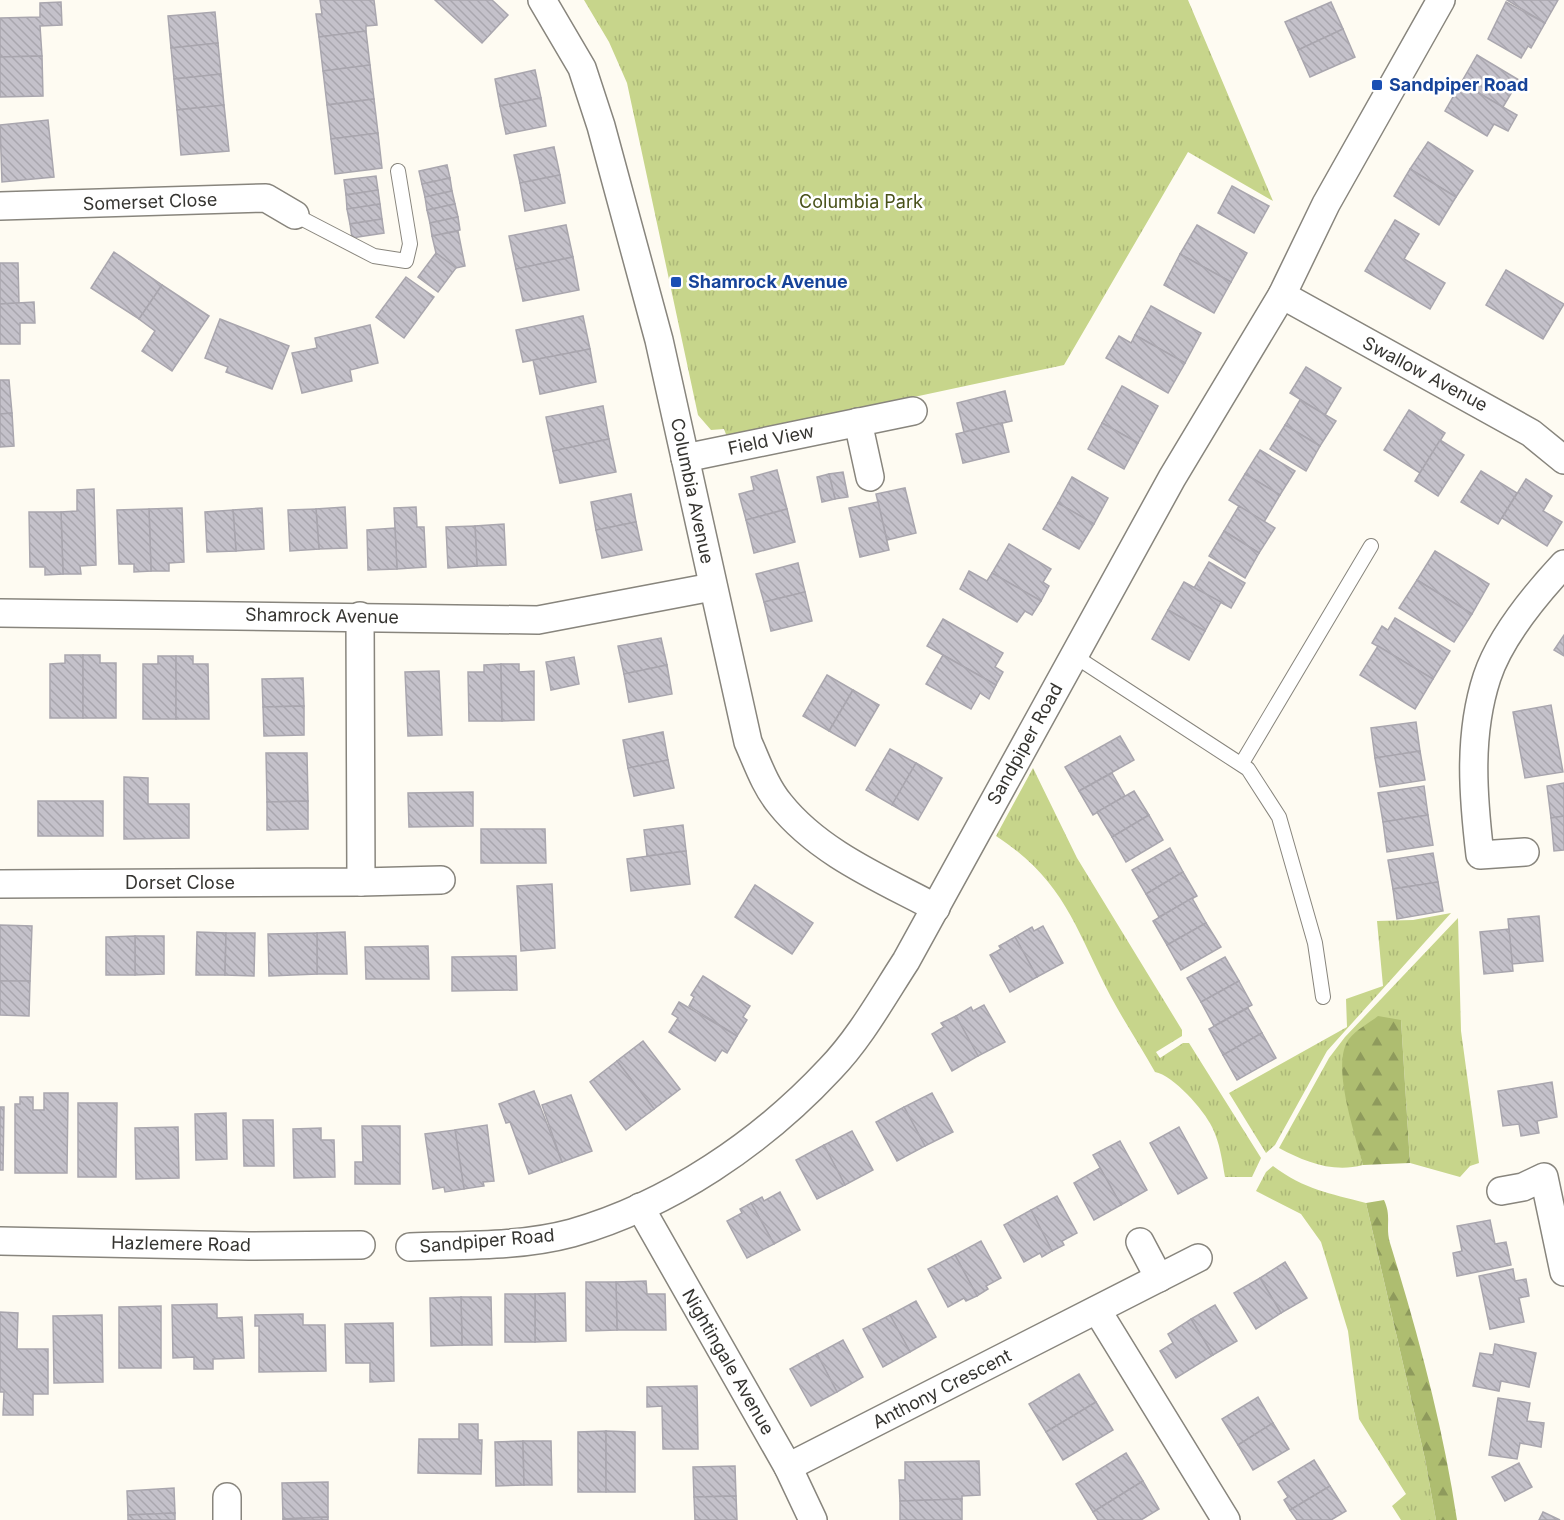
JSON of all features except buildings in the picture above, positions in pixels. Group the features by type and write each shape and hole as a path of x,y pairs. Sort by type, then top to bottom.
{"street":[{"name":"Columbia Avenue","path":"542,0 582,68 601,126 659,340 748,742 779,803 802,828 841,856 936,908"},
{"name":"Sandpiper Road","path":"410,1247 540,1239 572,1233 640,1207 727,1158 782,1116 831,1068 871,1015 936,908 1172,478 1282,295 1326,204 1441,0"},
{"name":"Somerset Close","path":"0,206 266,198 295,215"},
{"name":"Swallow Avenue","path":"1282,295 1532,433 1564,460"},
{"name":"Field View","path":"685,458 913,411"},
{"path":"858,422 870,477"},
{"path":"1525,852 1480,855 1473,796 1478,716 1487,676 1500,650 1519,619 1564,564"},
{"name":"Shamrock Avenue","path":"0,613 538,620 712,587"},
{"path":"360,616 361,882"},
{"name":"Dorset Close","path":"0,884 441,880"},
{"path":"1501,1191 1523,1187 1544,1177 1564,1272"},
{"name":"Nightingale Avenue","path":"640,1207 788,1467 813,1520"},
{"name":"Hazlemere Road","path":"0,1241 249,1246 361,1245"},
{"path":"1140,1242 1159,1278"},
{"name":"Anthony Crescent","path":"788,1467 1198,1258"},
{"path":"1097,1310 1226,1520"}],"lane":[{"path":"295,215 374,256 406,261 410,244 398,171"},
{"path":"1242,763 1371,546"},
{"path":"1073,655 1242,763 1279,817 1315,943 1323,997"}],"green space":[{"name":"Columbia Park","path":"584,0 1188,0 1273,201 1188,152 1064,365 727,437 724,429 711,430 698,415 627,83 609,42"},
{"path":"1033,768 1077,858 1182,1030 1182,1036 1156,1052 1160,1058 1183,1043 1189,1043 1261,1158 1252,1177 1225,1177 1219,1145 1208,1120 1179,1086 1155,1072 1116,1007 1066,907 1038,870 996,836"},
{"path":"1451,913 1327,1051 1275,1145 1266,1153 1229,1093 1347,1027 1346,999 1383,986 1377,921 1413,920"},
{"path":"1458,918 1461,1031 1479,1163 1470,1166 1460,1177 1410,1163 1401,1020 1353,1125 1363,1165 1341,1168 1320,1165 1279,1148 1329,1058 1345,1037"},
{"path":"1378,1016 1401,1020 1410,1163 1363,1165 1350,1119 1343,1082 1344,1050 1352,1036"},
{"path":"1273,1166 1307,1186 1366,1203 1425,1459 1436,1520 1401,1520 1392,1506 1406,1494 1359,1419 1348,1331 1321,1242 1301,1214 1256,1191 1266,1172"},
{"path":"1384,1200 1388,1212 1390,1243 1437,1415 1457,1520 1436,1520 1425,1459 1366,1203"}],"place":[{"name":"Sandpiper Road","path":"1377,85"},
{"name":"Shamrock Avenue","path":"676,282"}]}
